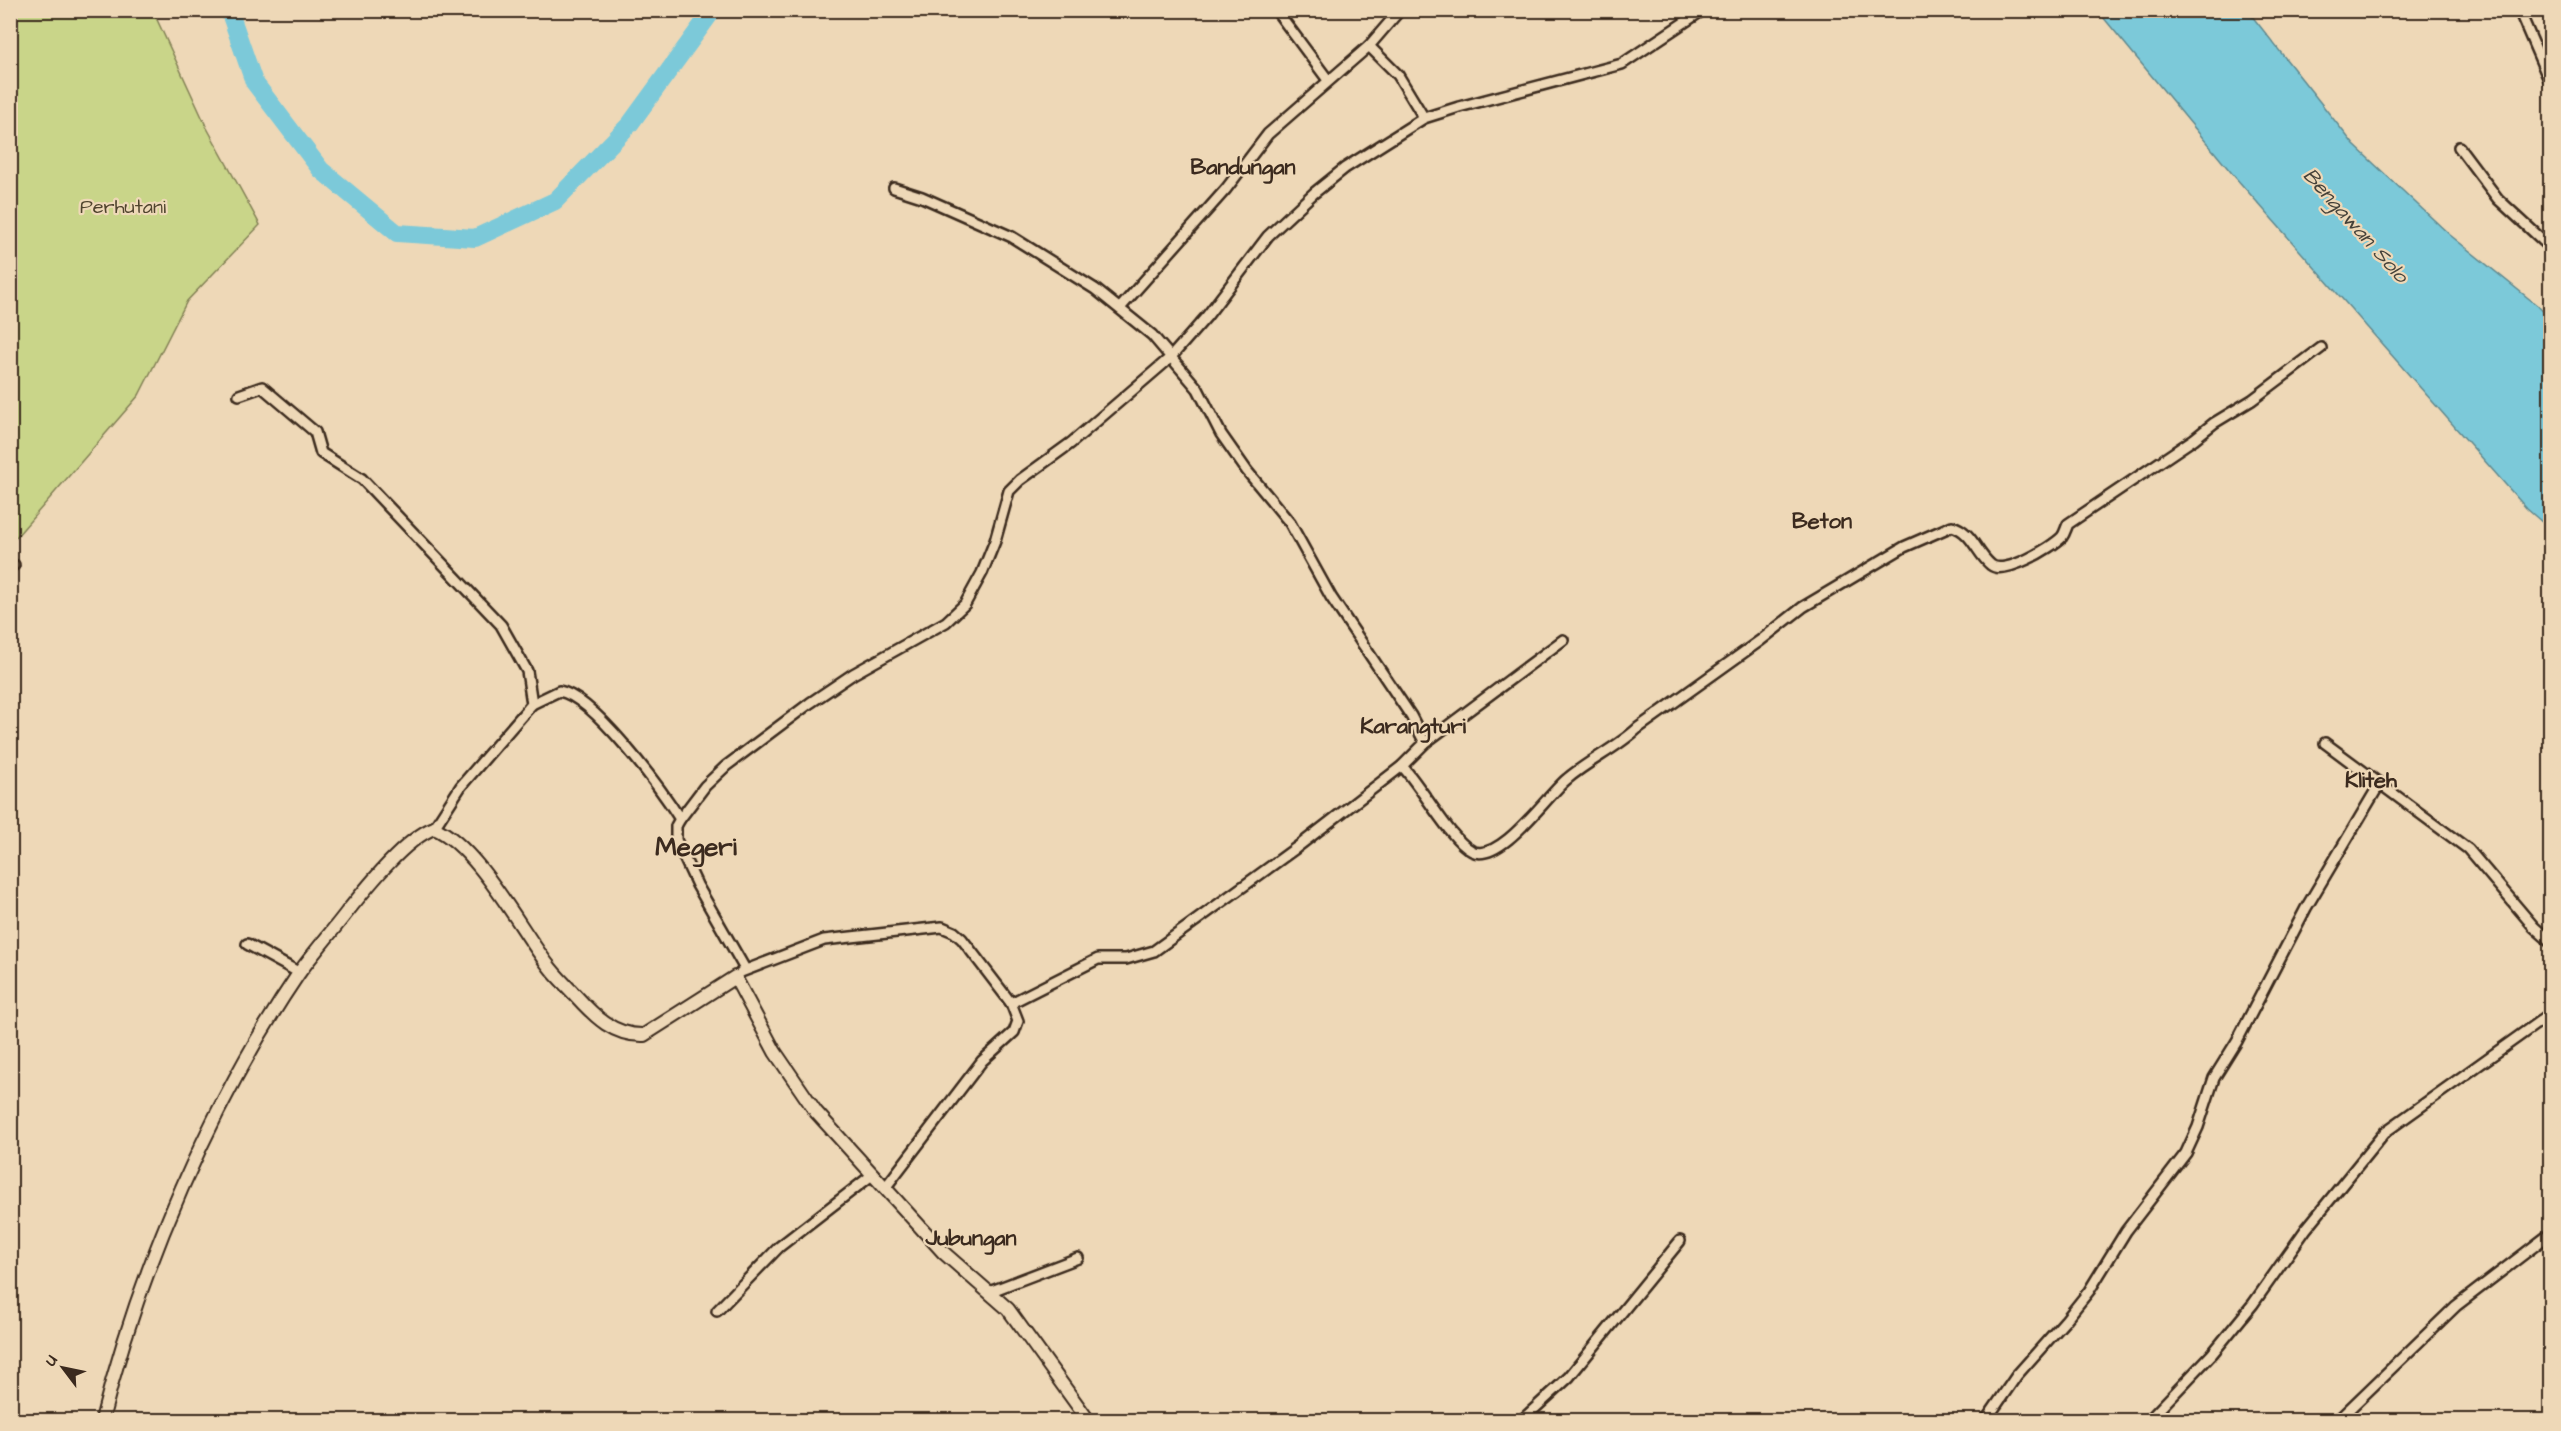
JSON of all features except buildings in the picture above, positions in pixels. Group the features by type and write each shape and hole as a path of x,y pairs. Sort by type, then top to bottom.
{"street":[{"path":"1276,10 1328,80"},
{"path":"1120,308 1226,189 1268,134 1369,46 1400,10"},
{"path":"1088,1420 1008,1309 944,1253 816,1113 775,1052 676,840 676,826 705,786 774,728 853,674 946,622 964,604 982,573 995,541 1009,491 1020,480 1071,443 1170,358 1207,316 1276,229 1314,193 1345,168 1424,118 1622,64 1703,10"},
{"path":"2519,10 2550,82"},
{"path":"1369,46 1398,75 1424,118"},
{"path":"2458,147 2498,199 2550,247"},
{"path":"894,188 922,197 1012,237 1095,289 1152,335 1198,389 1221,434 1247,471 1290,524 1331,597 1411,716 1425,743"},
{"path":"1402,766 1464,846 1474,853 1486,853 1526,823 1565,779 1598,755 1627,738 1803,607 1841,584 1904,547 1948,527 1956,527 1968,535 1989,564 1995,568 2003,569 2028,559 2062,536 2068,524 2214,423 2252,400 2321,348"},
{"path":"239,395 259,387 315,432 321,453 362,479 473,595 501,625 521,657 527,671 532,704"},
{"path":"1011,1003 1098,959 1126,959 1154,951 1296,848 1402,766 1425,743 1563,640"},
{"path":"102,1420 137,1305 159,1247 211,1127 251,1052 300,972 371,882 416,838 434,828 461,786 532,704 559,691 585,705 639,761 680,819"},
{"path":"2325,743 2468,849 2534,927 2550,941"},
{"path":"1986,1420 2017,1375 2065,1322 2089,1291 2126,1231 2186,1153 2198,1127 2214,1078 2243,1031 2306,908 2379,784"},
{"path":"434,828 459,845 488,880 549,966 594,1016 611,1028 629,1035 645,1035 740,973 824,940 942,927 954,932 962,939 1011,1003 1018,1021 1014,1032 982,1061 885,1188"},
{"path":"247,944 300,972"},
{"path":"2149,1420 2212,1354 2253,1304 2306,1229 2385,1132 2550,1014"},
{"path":"717,1311 779,1248 872,1175"},
{"path":"2338,1420 2456,1306 2550,1234"},
{"path":"1522,1420 1569,1377 1680,1241"},
{"path":"990,1292 1078,1258"}],"green space":[{"name":"Perhutani","path":"11,10 153,11 207,128 260,225 187,301 139,395 11,543"}],"water":[{"path":"2098,11 2248,11 2354,145 2450,235 2538,306 2550,319 2550,529 2527,509 2235,177"}],"waterway":[{"name":"Bengawan Solo","path":"229,10 254,82 321,170 397,233 475,238 555,201 630,124 713,10"}],"district":[{"name":"Bandungan","path":"1243,166"},
{"name":"Beton","path":"1822,520"},
{"name":"Karangturi","path":"1413,725"},
{"name":"Kliteh","path":"2371,779"},
{"name":"Megeri","path":"696,846"},
{"name":"Jubungan","path":"971,1237"}]}
